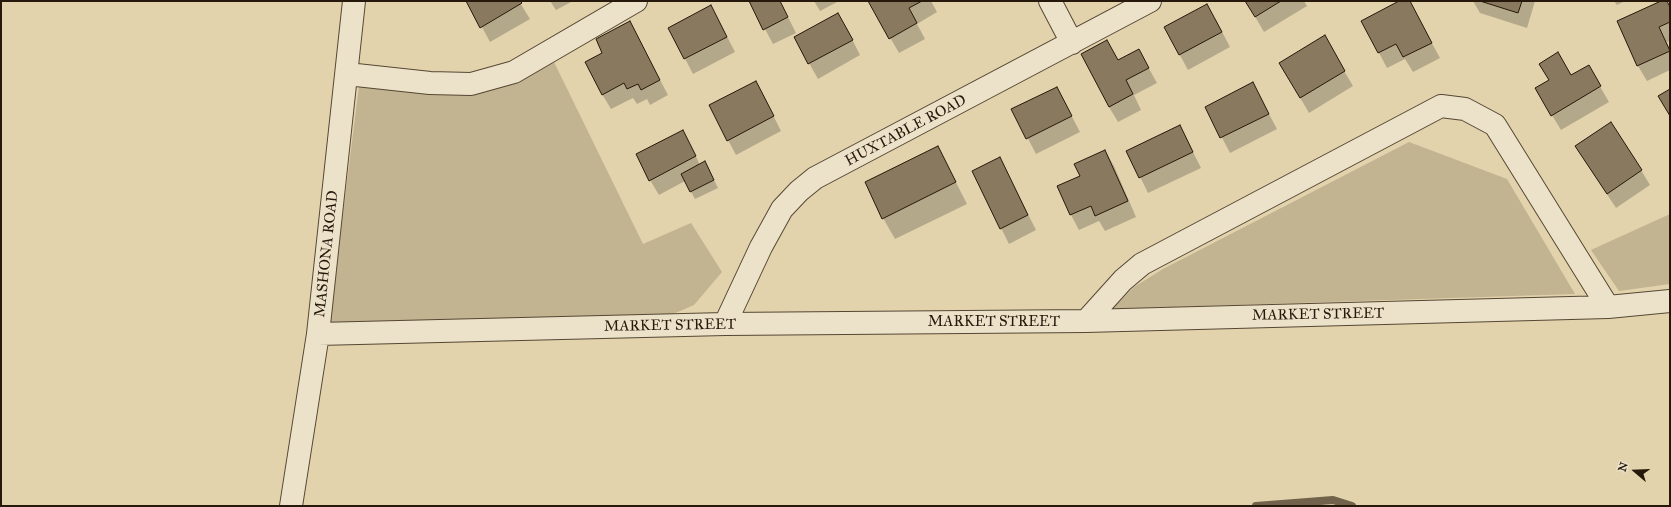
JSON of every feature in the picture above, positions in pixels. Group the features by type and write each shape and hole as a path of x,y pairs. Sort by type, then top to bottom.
{"street":[{"name":"MASHONA ROAD","path":"291,506 318,334 354,1"},
{"path":"347,74 430,83 471,84 514,72 636,1"},
{"path":"1050,1 1072,44"},
{"name":"HUXTABLE ROAD","path":"725,324 761,247 782,209 799,191 815,178 1072,44 1150,1"},
{"path":"1086,321 1123,280 1142,264 1441,106 1465,109 1495,125 1608,307"},
{"name":"MARKET STREET","path":"318,334 725,324 1086,321 1608,307 1670,301"}],"shaded area":[{"path":"552,58 643,244 691,223 722,272 694,305 673,314 329,324 359,86 427,93"},
{"path":"1409,142 1507,179 1575,294 1112,309 1134,287 1163,269"},
{"path":"1670,214 1670,284 1619,291 1591,250"}],"building":[{"path":"466,1 520,1 522,3 480,28"},
{"path":"749,1 780,1 788,17 763,30"},
{"path":"868,1 922,1 909,8 917,23 889,39"},
{"path":"1245,1 1281,1 1255,17"},
{"path":"1399,1 1410,1 1432,43 1403,57 1396,44 1378,53 1361,21"},
{"path":"1480,1 1522,1 1518,13"},
{"path":"1661,1 1667,1 1670,7 1670,22 1659,27 1670,51 1637,66 1617,21"},
{"path":"1207,4 1222,32 1179,55 1164,27"},
{"path":"711,5 727,37 684,59 668,28"},
{"path":"838,13 853,40 808,64 794,37"},
{"path":"630,21 660,80 641,90 638,84 627,89 624,83 602,95 585,62 602,53 596,39"},
{"path":"1325,35 1345,71 1300,98 1279,63"},
{"path":"1107,40 1118,60 1139,49 1149,68 1126,80 1133,94 1109,107 1081,54"},
{"path":"1558,52 1571,75 1589,65 1601,86 1551,116 1535,88 1549,80 1539,64"},
{"path":"756,81 774,116 727,141 709,105"},
{"path":"1253,82 1269,114 1220,138 1205,107"},
{"path":"1057,87 1072,116 1026,139 1011,109"},
{"path":"1670,89 1670,116 1658,96"},
{"path":"1611,122 1642,170 1607,194 1575,146"},
{"path":"1180,125 1193,152 1139,178 1126,151"},
{"path":"683,130 696,156 649,181 636,154"},
{"path":"938,146 956,182 882,219 865,182"},
{"path":"1105,150 1128,201 1095,216 1091,206 1070,215 1057,186 1080,176 1074,164"},
{"path":"1000,157 1028,215 1000,229 972,171"},
{"path":"705,161 714,180 690,192 681,174"}],"waterway":[{"path":"1256,506 1333,500 1352,506"}]}
